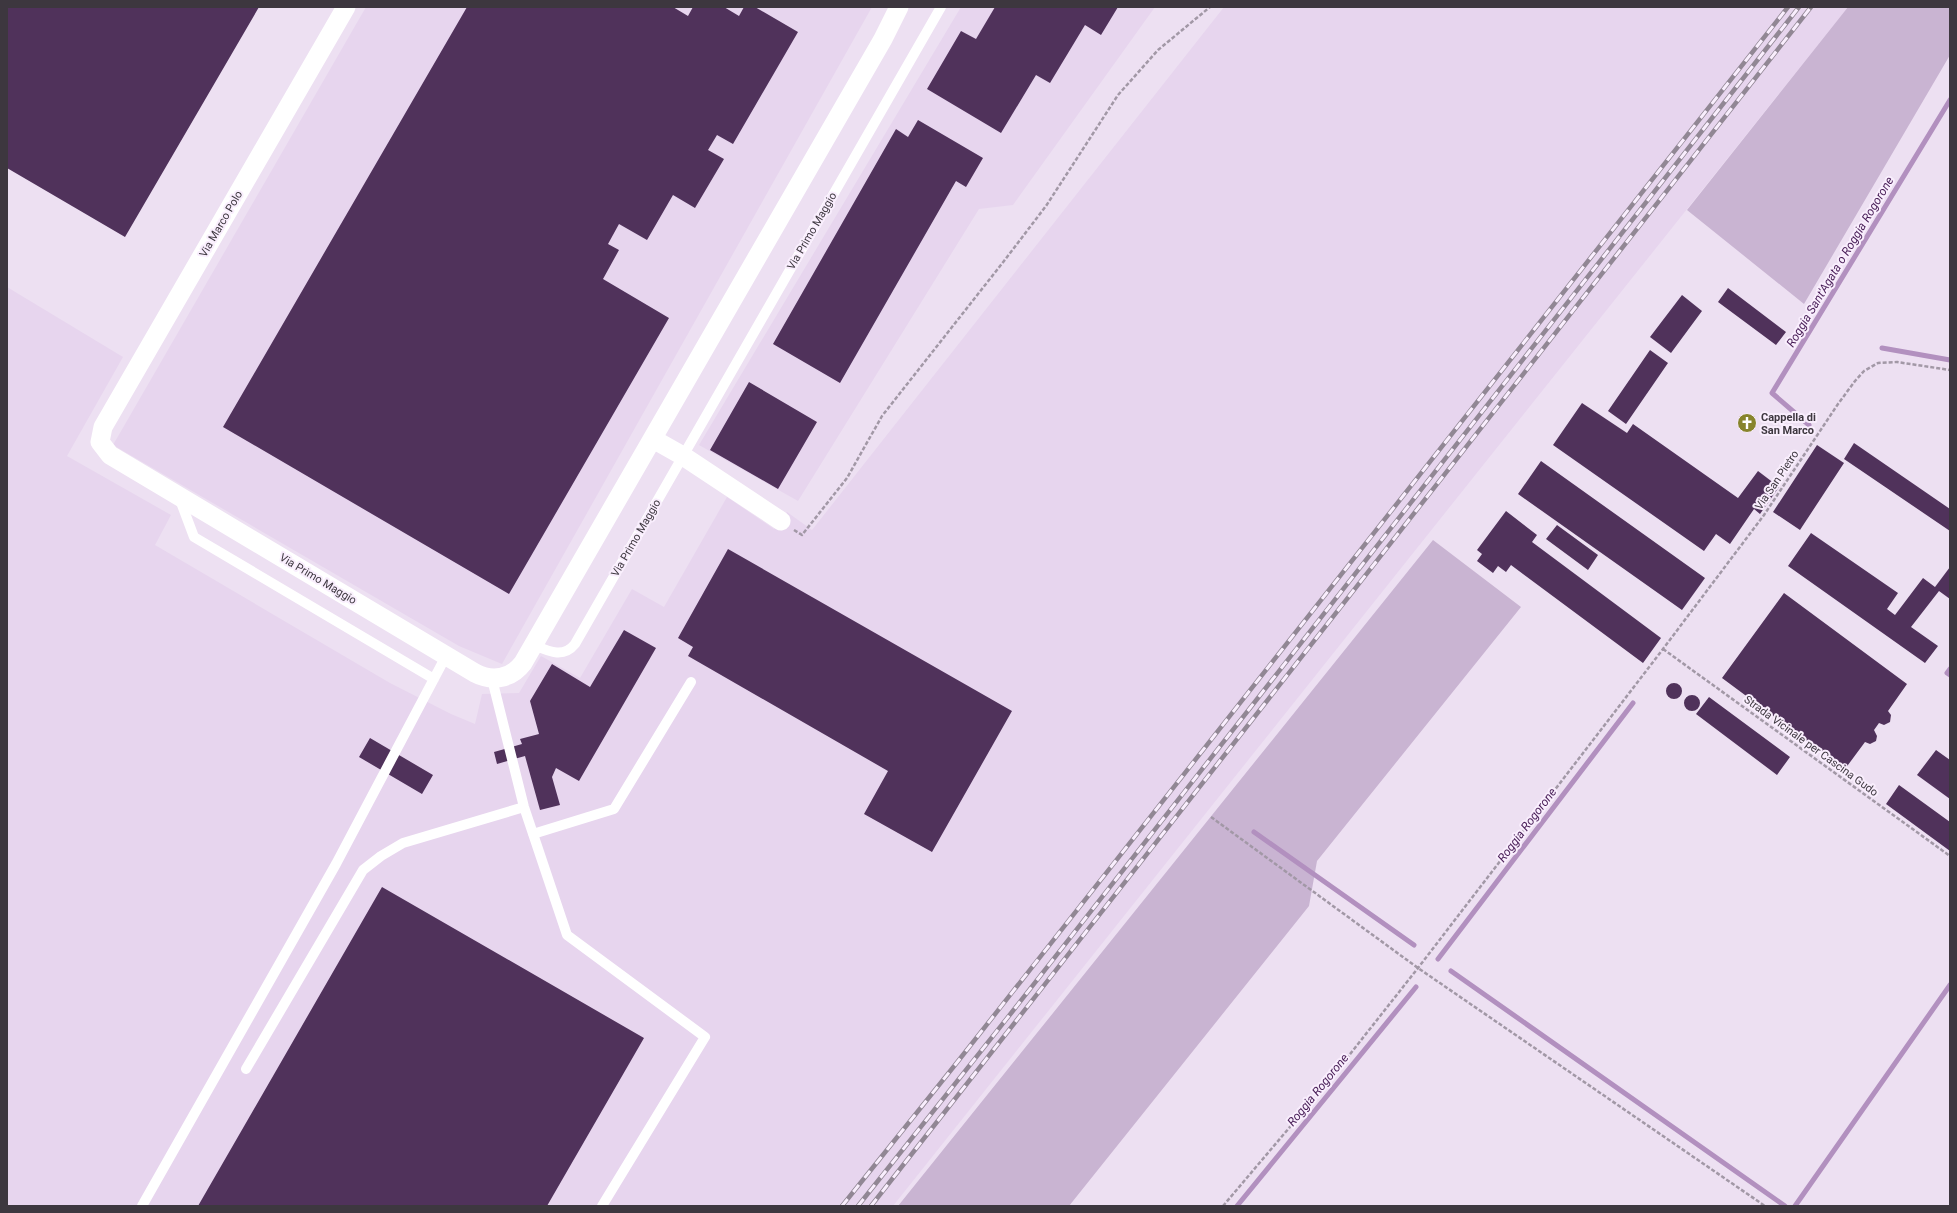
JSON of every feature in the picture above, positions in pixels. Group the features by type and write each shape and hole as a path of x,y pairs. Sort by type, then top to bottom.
{"street":[{"name":"Via Marco Polo","path":"100,442 103,427 346,7"},
{"path":"492,679 507,677 517,671 534,645 883,39 899,7"},
{"path":"653,438 683,456 781,521"},
{"name":"Via Primo Maggio","path":"100,442 110,455 446,656 481,676 492,679"}],"lane":[{"name":"Via Primo Maggio","path":"534,645 556,653 566,651 575,644 941,7"},
{"path":"178,495 194,537 434,679"},
{"path":"142,1206 336,864 446,656"},
{"path":"492,679 524,806 567,935 705,1037 602,1206"},
{"path":"533,834 614,809 691,682"},
{"path":"246,1069 363,870 381,856 403,843 524,806"}],"path":[{"path":"781,521 802,535 847,478 882,416 1042,211 1118,95 1158,50 1210,7"},
{"name":"Via San Pietro","path":"1223,1206 1328,1082 1418,968 1663,649 1764,515 1838,404 1864,371 1878,363 1897,362 1950,370"},
{"name":"Strada Vicinale per Cascina Gudo","path":"1663,649 1950,856"},
{"path":"1211,817 1418,968 1765,1206"}],"shaded area":[{"path":"366,7 872,7 502,664 459,646 113,445"},
{"path":"961,7 1155,7 1013,205 979,209 798,501 699,445"},
{"path":"1224,7 1848,7 893,1206 7,1206 7,287 123,357 67,456 171,515 155,545 390,683 451,714 475,724 482,694 519,693 541,656 580,678 632,589 664,607 727,497 774,529 787,512 812,530"},
{"path":"1848,7 1950,7 1950,55 1804,304 1687,210"},
{"path":"1433,540 1521,607 1317,861 1309,906 1069,1206 898,1206"}],"building":[{"path":"7,7 259,7 125,237 7,168"},
{"path":"467,7 673,7 688,16 693,7 724,7 739,16 744,7 755,7 798,32 733,144 717,135 708,150 724,159 695,208 673,195 647,240 619,224 608,244 619,250 603,279 669,318 509,594 223,427"},
{"path":"995,7 1118,7 1101,35 1085,25 1050,83 1036,75 1001,133 927,89 961,31 976,39"},
{"path":"918,120 983,158 966,187 956,181 840,383 773,344 896,129 908,137"},
{"path":"1728,288 1786,332 1776,345 1718,302"},
{"path":"1682,295 1702,311 1671,353 1650,337"},
{"path":"1650,350 1668,363 1626,424 1608,411"},
{"path":"749,382 817,422 778,489 710,450"},
{"path":"1582,403 1627,433 1633,424 1738,498 1758,471 1779,487 1760,514 1754,509 1730,544 1716,534 1704,551 1553,445"},
{"name":"Cappella di San Marco","path":"1744,416 1754,423 1750,430 1740,423 1741,417"},
{"path":"1854,443 1950,509 1950,531 1844,459"},
{"path":"1817,445 1844,463 1800,530 1773,512"},
{"path":"1541,461 1705,578 1682,610 1518,494"},
{"path":"1506,511 1537,535 1532,542 1661,638 1643,663 1511,565 1506,572 1498,566 1493,573 1477,561 1482,554 1477,550"},
{"path":"1557,525 1598,555 1588,570 1546,539"},
{"path":"1811,533 1898,593 1887,609 1895,615 1923,578 1935,587 1950,567 1950,599 1939,591 1911,627 1938,646 1925,663 1788,566"},
{"path":"728,549 1012,711 932,852 864,814 888,771 688,656 693,647 678,638"},
{"path":"1784,593 1907,684 1888,711 1891,715 1890,722 1884,725 1879,723 1874,730 1877,736 1876,741 1870,744 1865,742 1845,769 1722,678"},
{"path":"624,630 656,648 579,781 556,768 552,777 560,805 540,810 525,756 497,764 494,752 522,744 520,739 539,734 530,701 552,664 590,687"},
{"path":"1674,683 1680,685 1682,691 1680,697 1674,699 1668,697 1666,691 1668,685"},
{"path":"1692,695 1698,697 1700,703 1698,709 1692,711 1686,709 1684,703 1686,697"},
{"path":"1709,697 1790,757 1777,775 1696,714"},
{"path":"370,738 433,775 422,794 359,757"},
{"path":"1936,750 1950,760 1950,799 1917,775"},
{"path":"1899,785 1950,822 1950,851 1886,804"},
{"path":"382,887 644,1038 547,1206 198,1206"}],"waterway":[{"name":"Roggia Sant'Agata o Roggia Rogorone","path":"1809,425 1772,393 1950,100"},
{"name":"Roggia Rogorone","path":"1882,348 1950,360"},
{"path":"1950,669 1947,673 1950,675"},
{"name":"Roggia Rogorone","path":"1438,959 1633,703"},
{"path":"1254,832 1414,945"},
{"path":"1451,971 1785,1206"},
{"path":"1795,1206 1950,985"},
{"name":"Roggia Rogorone","path":"1237,1206 1416,987"}],"railway":[{"path":"842,1206 955,1065 1788,7"},
{"path":"858,1206 1012,1012 1799,7"},
{"path":"871,1206 1811,7"}],"place":[{"name":"Cappella di San Marco","path":"1747,423"}]}
